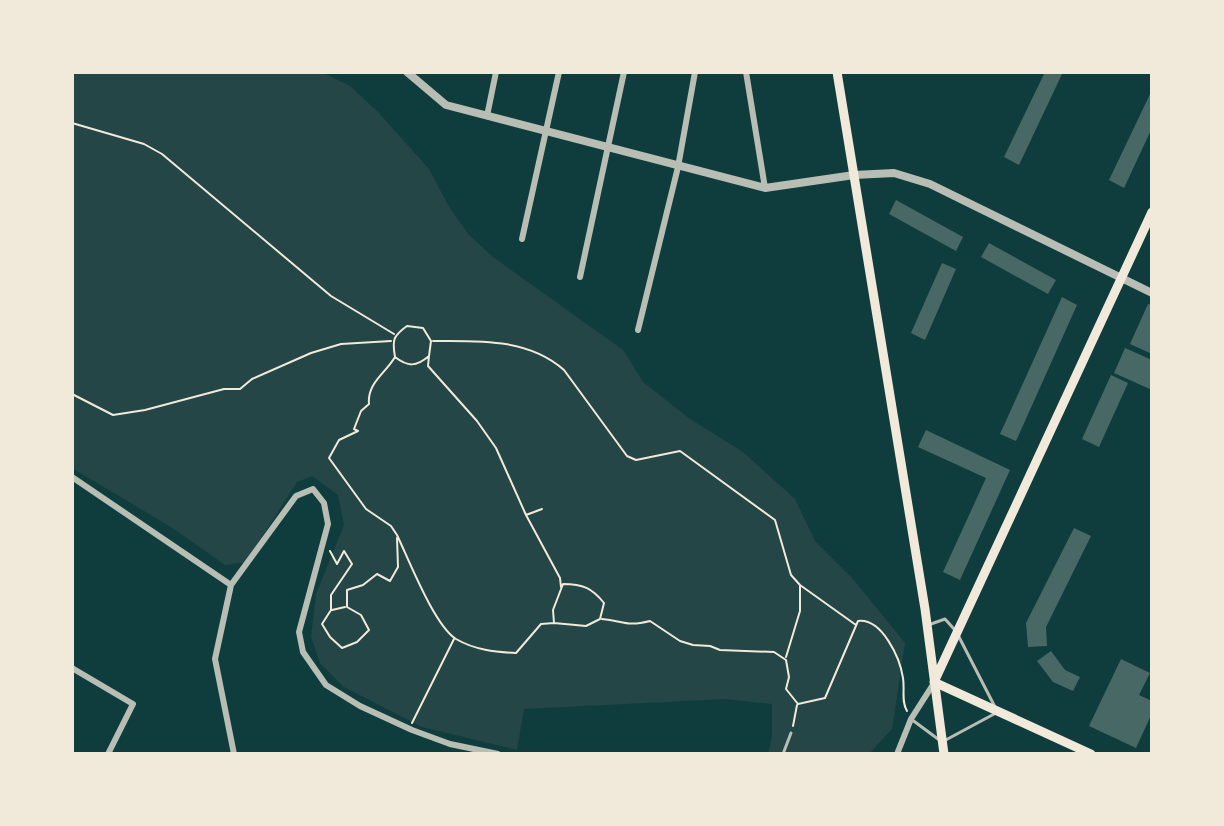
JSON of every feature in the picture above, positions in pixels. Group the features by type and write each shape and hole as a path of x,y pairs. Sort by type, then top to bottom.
{"main road":[{"path":"837,72 927,625 944,754"},
{"path":"934,682 1152,212"},
{"path":"934,682 1091,754"}],"street":[{"path":"407,72 446,105 765,188 854,175 894,173 930,184 1152,293"},
{"path":"487,116 496,72"},
{"path":"522,239 559,72"},
{"path":"580,277 624,72"},
{"path":"638,330 678,167 695,72"},
{"path":"746,72 765,188"},
{"path":"72,477 231,585"},
{"path":"234,754 215,659 231,585 296,496 313,489 324,503 328,524 299,632 303,652 326,685 360,706 409,728 450,744 498,754"},
{"path":"72,668 133,704 108,754"},
{"path":"897,754 911,719 934,682"}],"lane":[{"path":"911,719 942,742 997,711 957,633 945,619 927,625"},
{"path":"783,754 791,733"}],"path":[{"path":"72,123 144,144 162,154 331,296 395,334"},
{"path":"561,589 560,578 526,515 496,448 477,421 428,366 431,341 423,328 407,326 395,334 392,341 395,357 368,393 369,404 361,411 354,429 358,431 339,440 329,458 366,509 391,526 437,618 454,638 490,652 516,653 541,624 586,626 600,619 614,620 626,626 650,621 680,641 693,645 720,650 774,652 786,660"},
{"path":"72,394 113,415 145,410 224,389 240,389 252,379 311,353 341,344 392,341"},
{"path":"431,341 522,346 551,358 564,370 627,456 636,460 680,451 775,520 791,575 800,585 856,625"},
{"path":"395,357 406,365 419,364 429,356"},
{"path":"526,515 542,509"},
{"path":"347,607 347,590 363,585 377,574 390,581 398,567 397,535"},
{"path":"316,569 329,550 337,564 344,551 352,564 331,595 331,610 322,624 330,637 342,648 357,642 369,630 361,615 347,607 331,610"},
{"path":"554,623 553,610 563,584 579,584 594,590 604,603 600,619"},
{"path":"798,704 786,689 789,677 786,660 800,611 800,585"},
{"path":"798,704 825,698 858,621 872,623 892,648 903,677 903,706 911,719"},
{"path":"409,728 454,638"},
{"path":"791,733 798,704"}],"shaded area":[{"path":"72,72 322,72 350,86 429,169 449,207 469,235 493,257 623,350 643,382 690,419 743,452 795,499 815,541 853,579 905,643 892,729 869,754 768,754 772,737 772,704 726,699 524,709 517,750 422,727 344,687 320,663 311,637 316,594 344,525 338,495 312,476 297,482 246,562 225,565 171,527 72,468"}],"building":[{"path":"1045,72 1063,72 1019,165 1004,157"},
{"path":"1152,90 1152,128 1124,188 1109,180"},
{"path":"896,200 963,237 956,251 889,214"},
{"path":"989,243 1056,280 1048,294 981,257"},
{"path":"942,263 956,269 925,340 911,333"},
{"path":"1062,297 1077,305 1016,441 1000,434"},
{"path":"1148,304 1152,305 1152,354 1130,344"},
{"path":"1125,348 1152,360 1152,390 1114,373"},
{"path":"1111,375 1128,383 1099,447 1082,439"},
{"path":"926,430 1010,470 960,580 943,572 986,478 918,447"},
{"path":"1074,528 1091,536 1046,627 1047,646 1028,647 1026,623"},
{"path":"1051,651 1065,670 1080,677 1073,691 1053,682 1037,661"},
{"path":"1121,659 1150,673 1139,695 1152,701 1152,713 1136,748 1089,726"}]}
